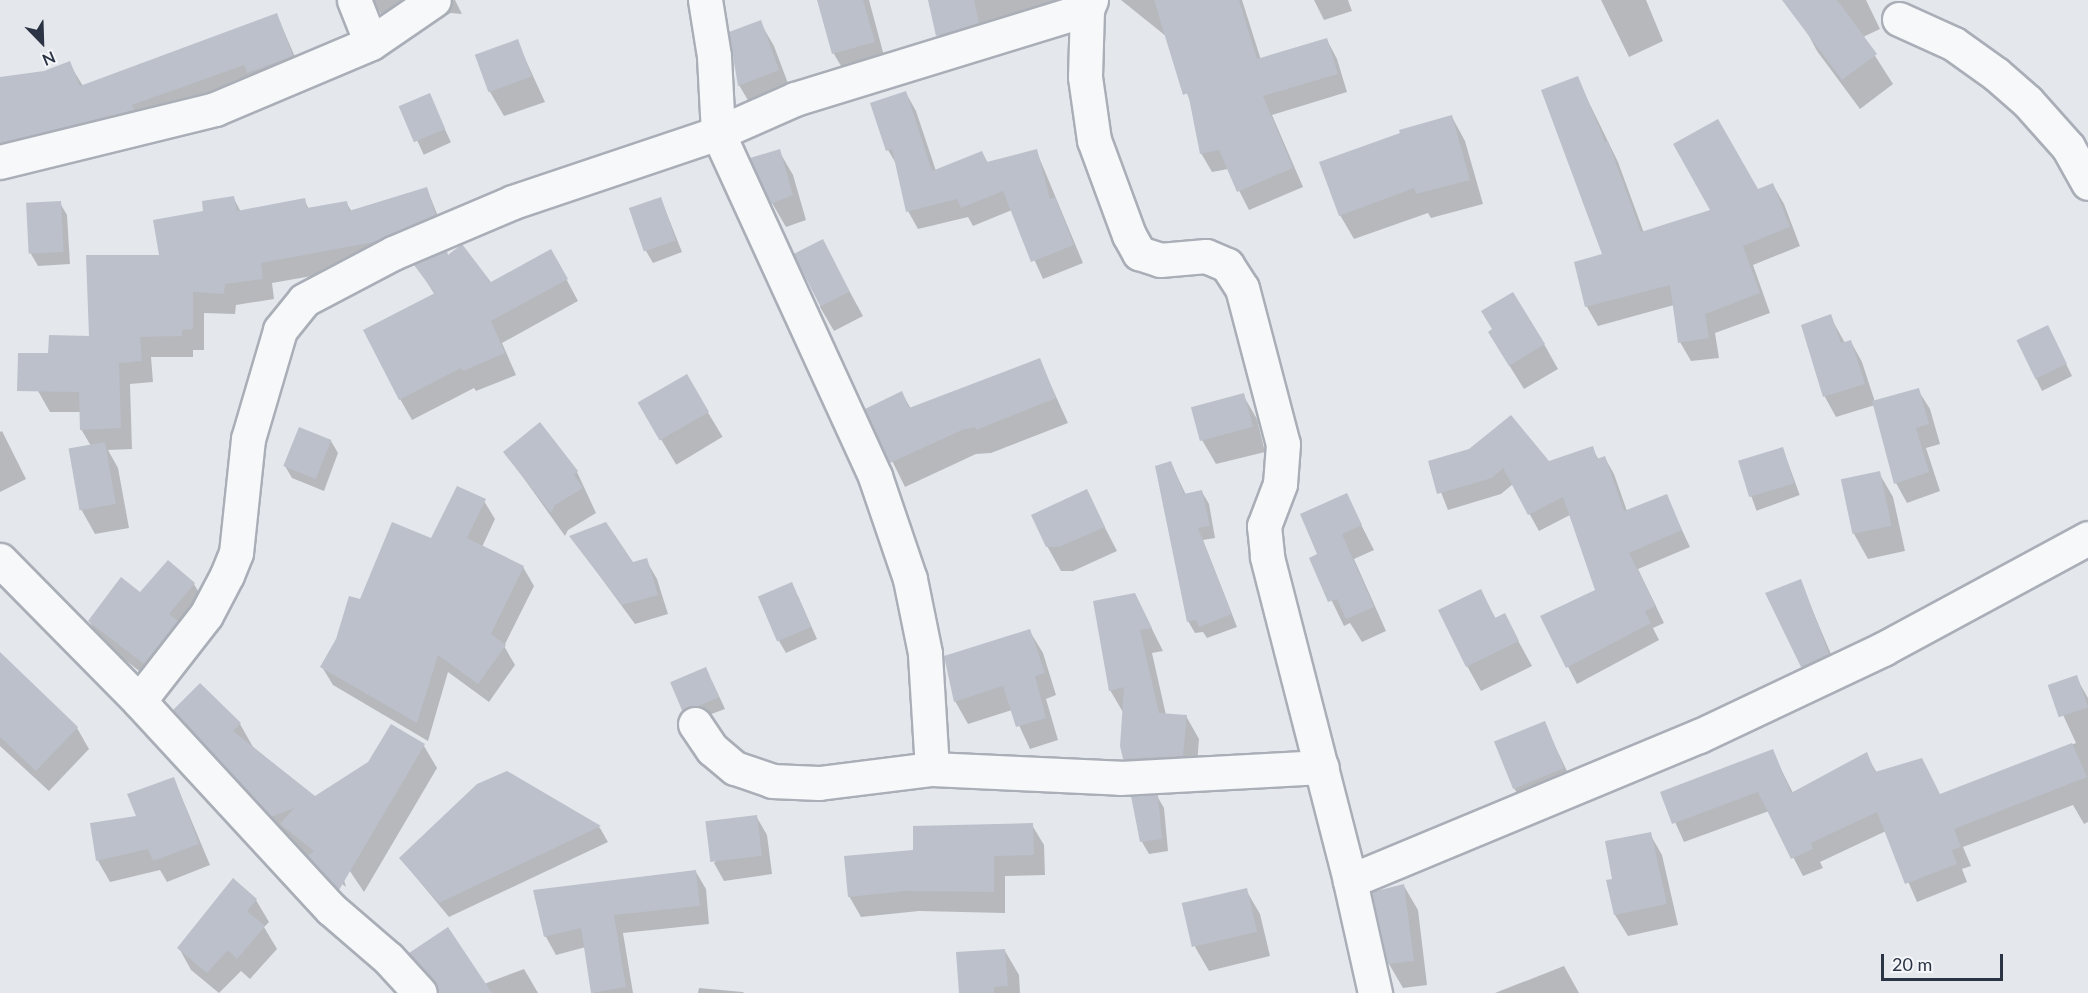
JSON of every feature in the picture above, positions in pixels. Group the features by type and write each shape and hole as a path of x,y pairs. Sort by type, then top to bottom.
{"street":[{"path":"354,0 371,43"},
{"path":"0,162 215,109 371,43 434,0"},
{"path":"705,0 714,56 718,133 875,476 910,579 925,653 932,769"},
{"path":"139,701 206,615 227,575 237,544 248,439 280,330 304,300 335,281 447,228 566,183 718,133 795,99 1089,5 1085,76 1094,140 1129,235 1139,253 1160,260 1206,256 1227,265 1242,288 1283,444 1280,484 1264,526 1267,557 1322,767 1375,993"},
{"path":"1899,19 1954,44 1996,74 2027,101 2068,147 2088,183"},
{"path":"1350,881 1699,736 1883,649 2088,538"},
{"path":"0,560 139,701 331,909 388,958 420,993"},
{"path":"695,724 712,749 735,768 772,780 819,783 932,769 1120,778 1322,767"}],"building":[{"path":"817,0 863,0 875,42 832,54"},
{"path":"928,0 974,0 979,23 936,36"},
{"path":"1154,0 1239,0 1257,59 1327,38 1338,74 1263,96 1293,168 1237,192 1219,150 1200,154 1188,93 1183,95"},
{"path":"1782,0 1837,0 1877,54 1842,80"},
{"path":"277,13 293,56 247,73 244,65 132,105 134,110 0,143 0,77 44,71 70,61 80,86"},
{"path":"761,20 779,70 738,86 729,32"},
{"path":"518,39 532,77 488,92 475,55"},
{"path":"1578,76 1605,142 1608,141 1641,232 1710,210 1673,144 1718,119 1758,189 1773,183 1790,227 1743,246 1760,293 1705,314 1709,338 1678,343 1670,285 1585,307 1574,262 1602,254 1541,90"},
{"path":"906,91 932,171 982,151 987,162 1037,149 1050,199 1055,197 1074,245 1031,262 1003,191 961,208 957,199 906,212 892,149 886,151 870,103"},
{"path":"430,93 445,129 414,142 399,106"},
{"path":"1452,115 1470,180 1416,194 1414,188 1339,216 1319,162 1400,133 1399,130"},
{"path":"780,149 793,195 771,204 750,158"},
{"path":"427,187 436,215 374,242 261,263 263,279 225,284 224,294 193,292 193,329 182,330 182,336 140,337 142,361 119,363 121,428 80,430 79,392 17,391 18,353 48,353 49,335 89,336 86,255 159,255 153,220 203,211 202,201 234,196 237,211 305,198 307,208 347,201 349,211"},
{"path":"661,197 676,240 644,252 629,208"},
{"path":"61,201 64,252 29,254 26,203"},
{"path":"823,239 850,292 820,307 794,254"},
{"path":"462,244 491,282 551,249 568,279 491,321 505,353 463,371 461,368 399,400 363,330 435,293 414,265 447,251 448,255"},
{"path":"1513,292 1545,344 1509,366 1488,332 1492,329 1481,311"},
{"path":"1831,314 1841,343 1851,340 1865,384 1823,397 1801,325"},
{"path":"2048,325 2067,364 2035,379 2017,340"},
{"path":"1040,358 1056,398 976,430 975,427 962,430 890,463 865,409 902,391 909,408"},
{"path":"687,374 709,412 660,441 638,403"},
{"path":"1919,388 1929,424 1916,428 1929,472 1894,484 1872,401"},
{"path":"1244,393 1253,427 1200,441 1191,407"},
{"path":"1511,415 1549,461 1593,446 1597,459 1605,456 1624,511 1667,494 1682,530 1629,553 1656,606 1645,611 1651,623 1566,668 1540,616 1595,590 1563,497 1528,515 1503,468 1492,478 1437,494 1428,461 1469,449"},
{"path":"540,422 578,471 574,475 583,488 555,505 551,513 503,452"},
{"path":"299,427 331,440 316,479 283,466"},
{"path":"105,442 116,504 80,510 69,448"},
{"path":"1783,447 1794,483 1749,497 1738,461"},
{"path":"1171,461 1184,494 1202,490 1210,526 1198,528 1232,614 1199,627 1196,620 1187,622 1155,466"},
{"path":"1880,471 1892,526 1853,534 1841,479"},
{"path":"457,486 486,499 467,538 524,566 491,634 506,645 478,684 438,655 417,723 320,667 336,639 349,596 360,599 392,522 431,538"},
{"path":"1087,489 1105,527 1059,547 1046,547 1031,515"},
{"path":"1347,493 1362,525 1342,534 1374,607 1346,619 1337,599 1328,602 1309,558 1317,554 1300,514"},
{"path":"606,522 633,562 647,558 658,595 622,605 569,536"},
{"path":"168,560 195,583 169,614 178,621 144,664 88,621 121,577 140,592"},
{"path":"1801,579 1829,654 1801,667 1765,593"},
{"path":"792,582 811,627 777,642 758,596"},
{"path":"1481,589 1495,618 1505,613 1519,641 1466,667 1438,610"},
{"path":"1135,593 1152,628 1140,630 1159,713 1187,715 1183,756 1123,759 1120,746 1124,687 1109,691 1093,601"},
{"path":"1030,629 1045,673 1035,676 1046,718 1016,727 1003,686 954,702 944,656"},
{"path":"0,652 78,727 36,771 0,737"},
{"path":"706,667 719,697 683,713 670,682"},
{"path":"2077,675 2088,707 2059,717 2048,685"},
{"path":"200,683 241,723 233,731 315,796 368,762 391,724 425,744 339,890 308,856 314,851 280,824 294,808 271,817 173,710"},
{"path":"1545,721 1564,768 1513,789 1494,742"},
{"path":"2072,743 2087,777 1954,829 1961,847 1952,850 1957,864 1905,884 1877,812 1811,843 1813,849 1791,859 1758,792 1672,824 1660,792 1773,749 1791,793 1867,752 1875,772 1922,758 1940,794"},
{"path":"507,771 601,826 439,903 399,858 477,784"},
{"path":"174,777 199,844 153,861 148,849 96,861 90,823 136,816 127,794"},
{"path":"1158,795 1162,839 1140,842 1131,796"},
{"path":"757,815 762,856 710,862 705,821"},
{"path":"1033,823 1034,855 994,856 994,892 906,891 848,897 844,856 913,850 913,826"},
{"path":"1651,832 1667,904 1614,915 1606,880 1612,879 1605,841"},
{"path":"696,870 700,906 614,915 626,987 591,993 581,928 544,937 533,890"},
{"path":"233,878 257,899 247,911 265,926 237,959 228,950 207,973 177,948"},
{"path":"1404,884 1414,961 1388,964 1372,892"},
{"path":"1247,888 1257,932 1192,947 1182,903"},
{"path":"448,927 492,993 438,993 434,980 409,953"},
{"path":"1005,949 1008,986 994,987 994,993 959,993 956,952"}]}
